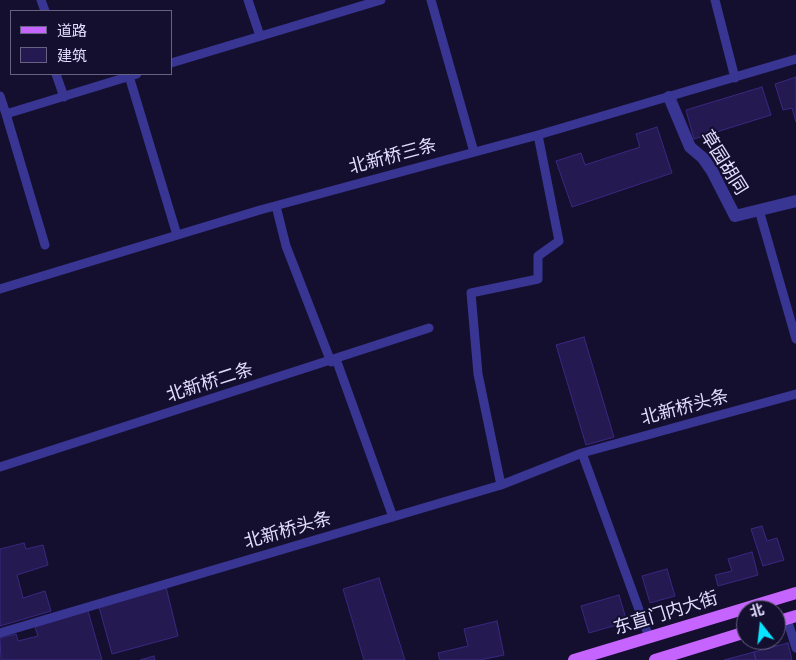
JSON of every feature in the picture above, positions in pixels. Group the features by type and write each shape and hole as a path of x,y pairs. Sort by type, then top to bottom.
{"main road":[{"name":"东直门内大街","path":"574,660 796,593"},
{"path":"655,660 736,635"}],"street":[{"name":"草园胡同","path":"668,97 690,147 703,158 712,171 735,216 796,201"}],"lane":[{"path":"248,0 260,36"},
{"path":"172,63 381,0"},
{"path":"431,0 474,152"},
{"path":"714,0 734,78"},
{"name":"北新桥三条","path":"0,289 276,206 538,135 796,59"},
{"path":"56,75 64,97"},
{"path":"6,114 133,75 176,236"},
{"path":"0,96 45,244"},
{"path":"501,485 478,374 471,293 538,279 538,256 559,241 538,135"},
{"path":"276,206 286,246 333,360 393,517"},
{"path":"759,210 796,339"},
{"name":"北新桥二条","path":"0,467 429,328"},
{"name":"北新桥头条","path":"0,633 501,485 582,452 796,394"},
{"path":"582,452 649,637"},
{"path":"786,619 796,648"}],"building":[{"path":"796,77 796,122 792,108 783,110 775,84"},
{"path":"762,87 771,115 694,139 686,110"},
{"path":"657,127 672,173 572,207 556,161 581,153 585,165 640,147 636,134"},
{"path":"584,337 614,437 586,445 556,345"},
{"path":"762,526 767,541 777,538 784,560 763,566 751,529"},
{"path":"24,543 26,549 43,545 48,565 17,575 23,598 45,591 51,611 0,626 0,549"},
{"path":"752,552 758,575 718,586 715,575 732,571 728,559"},
{"path":"667,569 675,596 650,603 642,576"},
{"path":"379,578 405,660 364,660 343,589"},
{"path":"166,587 178,636 112,654 99,607"},
{"path":"619,595 627,622 589,633 581,606"},
{"path":"88,611 102,660 1,660 0,638 16,634 18,641 38,636 35,627"},
{"path":"497,621 504,655 480,660 440,660 438,653 468,646 464,629"},
{"path":"788,643 792,660 756,660 754,652 762,650 786,650 786,644"},
{"path":"754,652 756,660 724,660"},
{"path":"154,656 155,660 140,660"}]}
